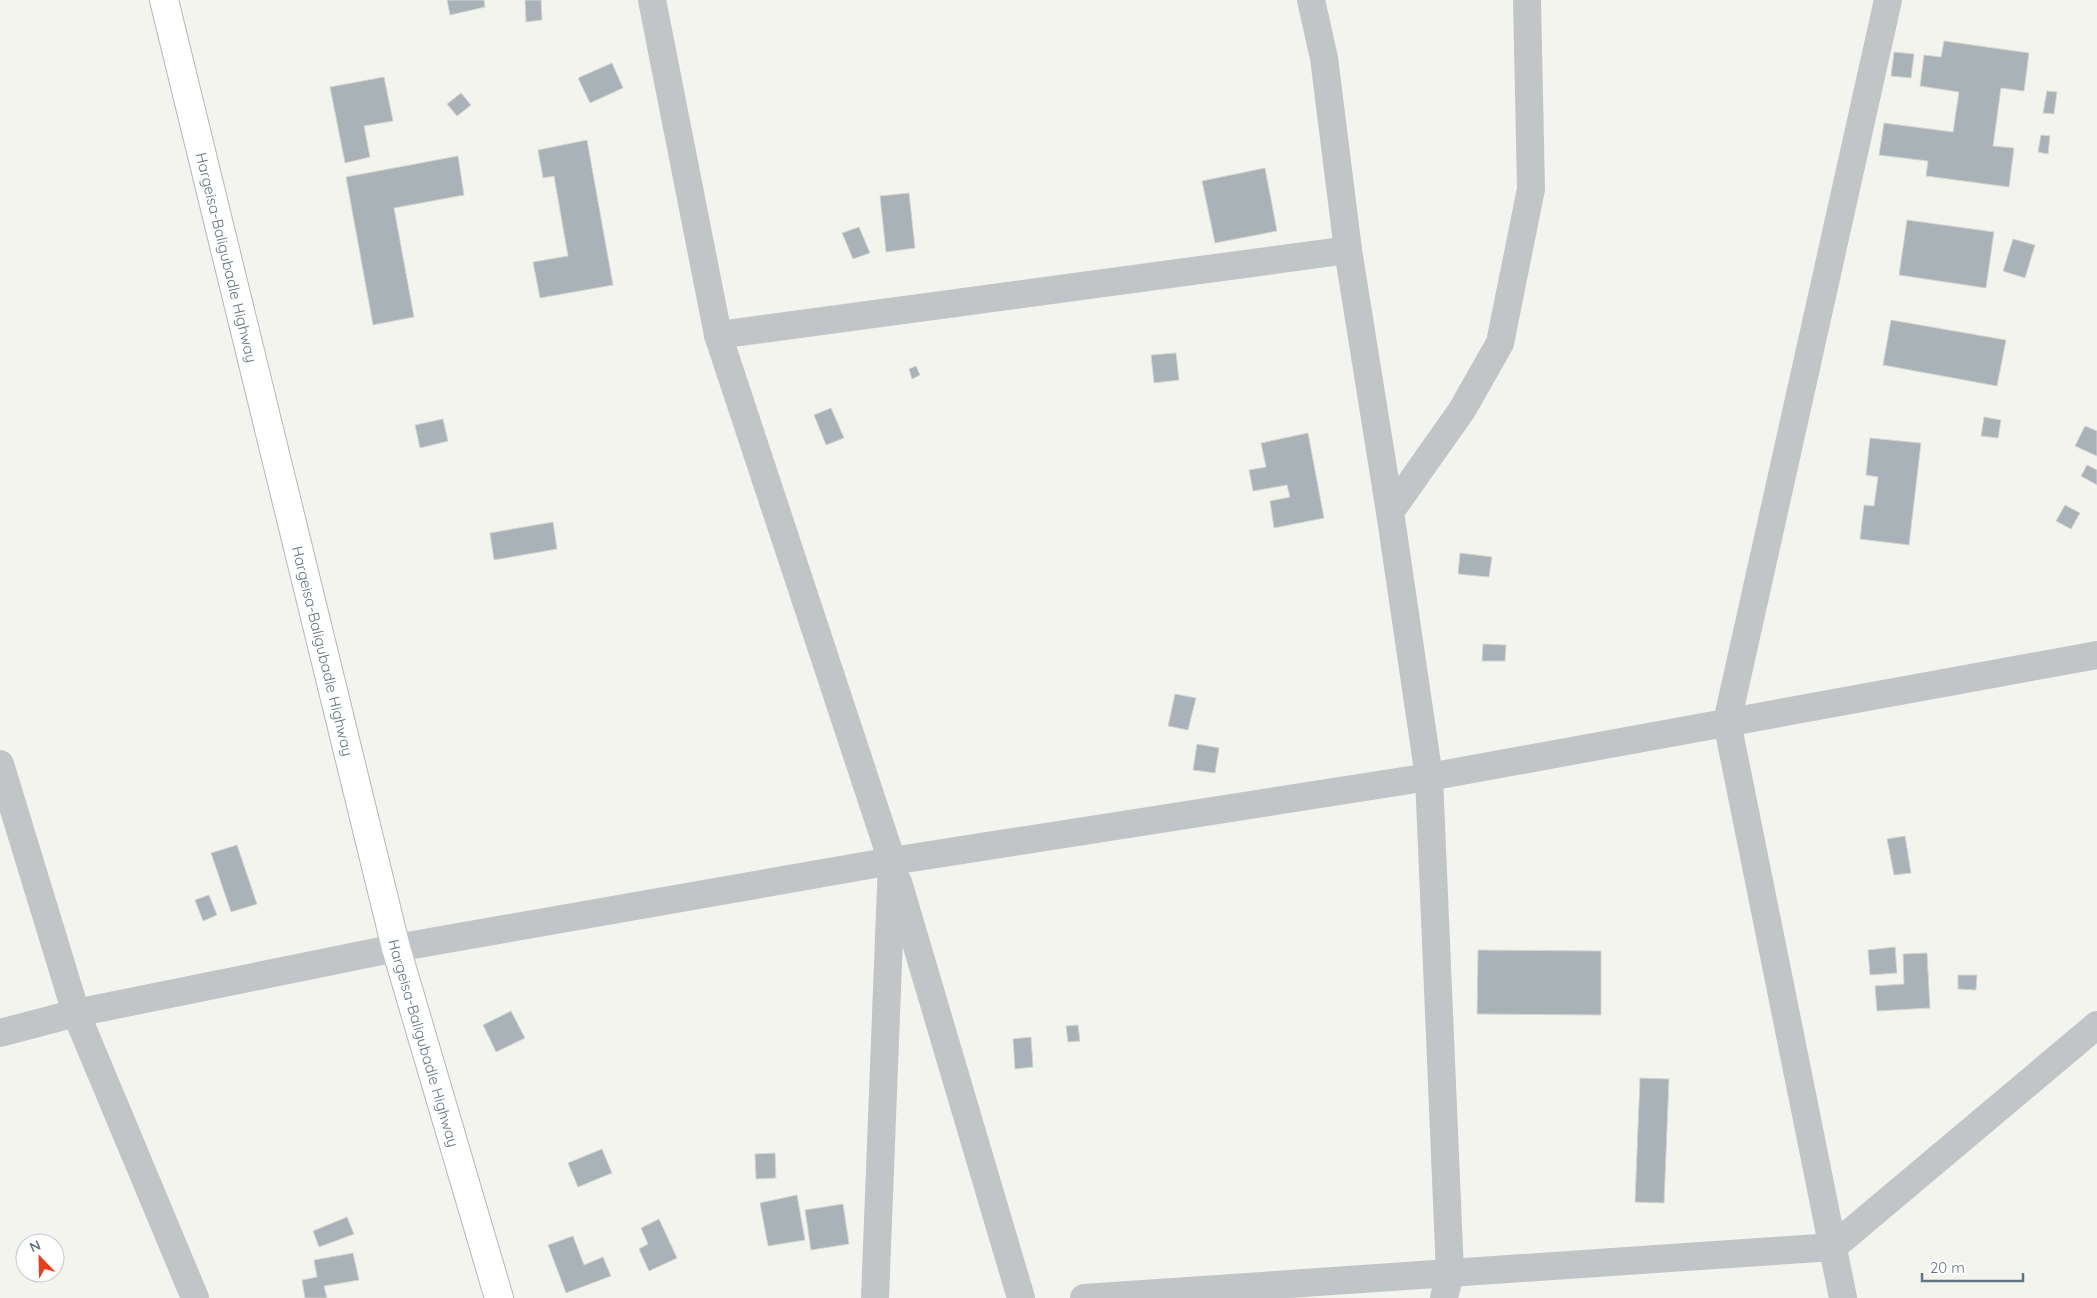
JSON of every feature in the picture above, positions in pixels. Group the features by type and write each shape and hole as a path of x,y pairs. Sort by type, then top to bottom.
{"highway":[{"name":"Hargeisa-Baligubadle Highway","path":"164,0 396,948 500,1298"}],"street":[{"path":"652,0 718,336 892,861 1021,1298"},
{"path":"1311,0 1324,58 1348,250 1390,512 1429,777 1447,1286"},
{"path":"1390,512 1462,410 1500,343 1531,189 1527,0"},
{"path":"1843,1298 1727,722 1888,0"},
{"path":"718,336 1348,250"},
{"path":"0,1033 76,1012 396,948 892,861 1429,777 2097,655"},
{"path":"0,764 76,1012 195,1298"},
{"path":"874,1298 892,861"},
{"path":"1084,1298 1447,1286 1833,1247 2097,1025"}],"building":[{"path":"447,0 484,0 485,7 450,15"},
{"path":"525,0 541,0 542,20 526,22"},
{"path":"1944,41 2029,53 2024,91 2001,88 1993,146 2014,148 2009,187 1926,176 1928,161 1879,155 1884,123 1953,132 1959,92 1920,86 1924,55 1941,57"},
{"path":"1894,52 1914,54 1911,78 1891,76"},
{"path":"612,63 623,88 590,103 578,78"},
{"path":"384,77 393,121 364,126 370,157 345,163 330,87"},
{"path":"2047,91 2057,92 2054,114 2043,113"},
{"path":"461,93 471,105 457,116 447,104"},
{"path":"2041,135 2050,136 2048,154 2038,152"},
{"path":"587,140 613,285 540,298 533,262 568,256 554,176 543,178 538,150"},
{"path":"458,156 464,195 394,208 414,317 373,325 346,177"},
{"path":"1265,168 1277,231 1215,243 1202,181"},
{"path":"909,193 915,248 886,252 880,196"},
{"path":"1907,220 1994,232 1986,288 1899,275"},
{"path":"859,227 870,253 853,259 842,233"},
{"path":"2013,239 2035,245 2025,278 2003,271"},
{"path":"1891,320 2006,340 1997,386 1883,365"},
{"path":"1176,353 1179,380 1154,383 1151,355"},
{"path":"916,366 920,375 912,379 909,369"},
{"path":"831,408 844,438 826,445 814,415"},
{"path":"1984,417 2001,420 1998,438 1981,436"},
{"path":"443,419 448,441 420,448 415,425"},
{"path":"2085,426 2097,431 2097,456 2075,446"},
{"path":"1308,433 1324,518 1274,528 1270,501 1290,497 1287,485 1253,491 1249,470 1266,467 1261,443"},
{"path":"1870,438 1921,443 1909,545 1860,539 1864,505 1874,506 1878,477 1866,475"},
{"path":"2087,465 2097,470 2097,485 2081,476"},
{"path":"2065,505 2080,513 2071,529 2056,521"},
{"path":"553,522 557,549 494,560 490,533"},
{"path":"1460,553 1492,557 1489,577 1458,574"},
{"path":"1483,644 1506,645 1505,661 1482,661"},
{"path":"1175,694 1196,698 1188,730 1168,726"},
{"path":"1197,744 1219,748 1215,773 1193,770"},
{"path":"1905,836 1911,873 1894,875 1887,839"},
{"path":"237,845 257,904 231,912 211,853"},
{"path":"209,895 217,915 203,921 195,900"},
{"path":"1895,947 1897,973 1870,975 1868,950"},
{"path":"1478,950 1601,951 1601,1015 1477,1014"},
{"path":"1927,953 1930,1008 1877,1011 1875,986 1904,984 1903,954"},
{"path":"1958,975 1977,975 1976,990 1958,989"},
{"path":"511,1011 525,1038 496,1052 483,1025"},
{"path":"1078,1025 1080,1041 1068,1042 1066,1026"},
{"path":"1031,1037 1033,1067 1015,1069 1013,1039"},
{"path":"1640,1078 1669,1079 1664,1203 1635,1202"},
{"path":"602,1149 612,1173 578,1187 568,1163"},
{"path":"775,1153 776,1178 756,1179 755,1154"},
{"path":"797,1195 805,1240 768,1246 760,1203"},
{"path":"843,1204 849,1244 811,1250 805,1210"},
{"path":"347,1217 354,1234 319,1247 313,1231"},
{"path":"659,1219 677,1258 649,1271 639,1249 648,1244 641,1228"},
{"path":"573,1236 584,1265 603,1257 611,1276 566,1293 548,1245"},
{"path":"353,1253 359,1280 324,1286 327,1298 305,1298 302,1280 317,1277 314,1260"}]}
